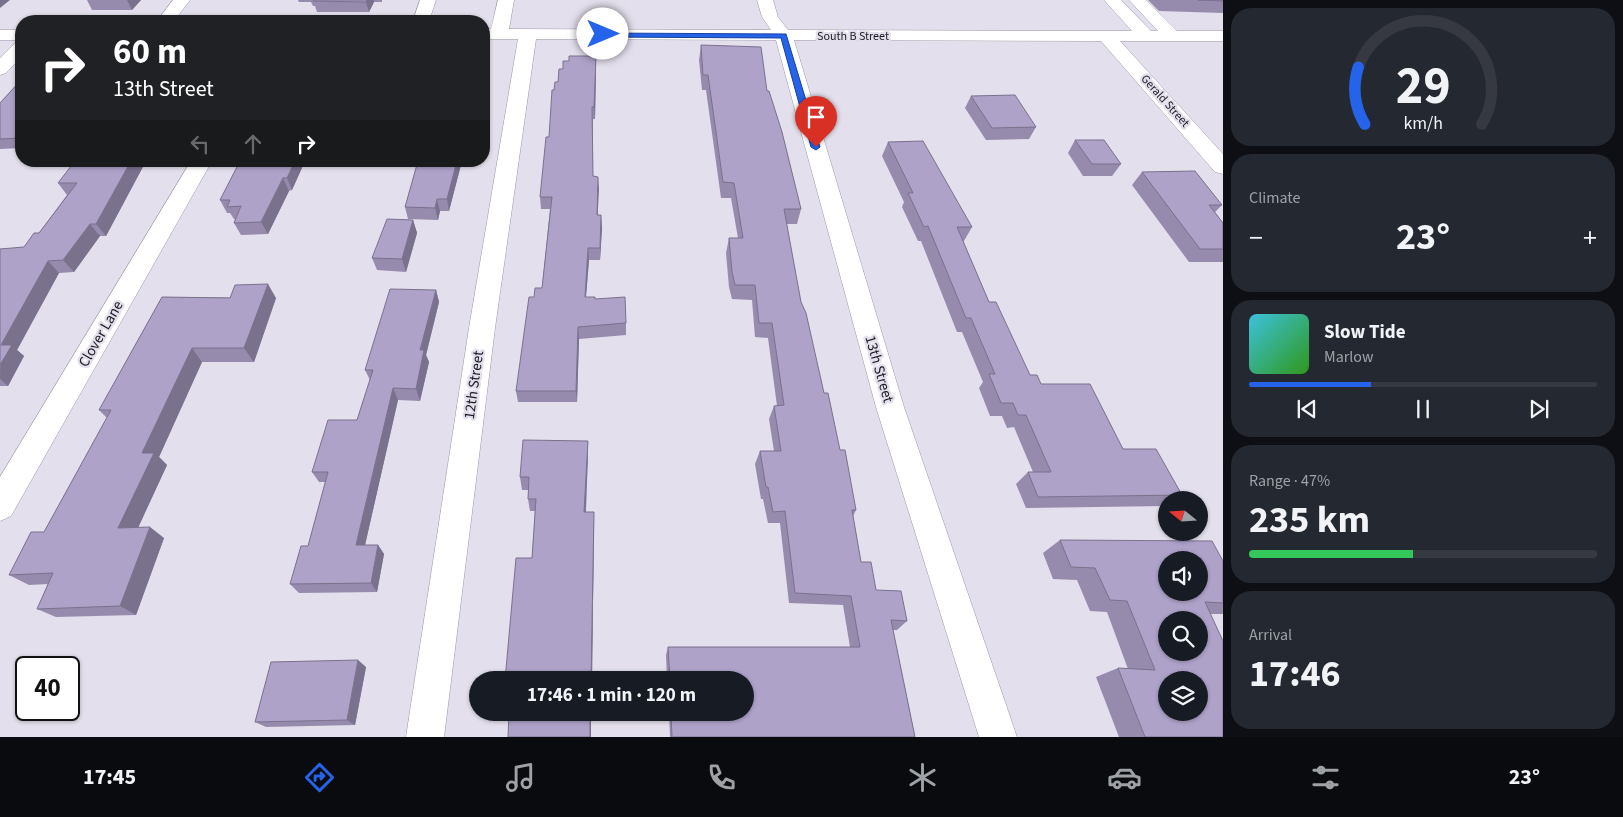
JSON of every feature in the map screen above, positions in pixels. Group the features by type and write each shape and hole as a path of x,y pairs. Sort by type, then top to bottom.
{"street":[{"path":"170,15 182,0"},
{"path":"423,15 428,0"},
{"path":"491,34 506,0"},
{"name":"13th Street","path":"765,0 770,17 784,36 890,407 998,737"},
{"path":"1099,0 1140,36"},
{"path":"1112,0 1140,36"},
{"path":"1137,0 1173,36"},
{"name":"South B Street","path":"491,34 1223,36"},
{"name":"12th Street","path":"425,737 482,328 528,34"},
{"path":"0,35 15,35"},
{"name":"Gerald Street","path":"1106,36 1223,167"},
{"path":"0,68 15,54"},
{"name":"Clover Lane","path":"0,506 198,167"}],"building":[{"path":"314,0 367,0 366,2"},
{"path":"701,45 761,47 767,91 769,91 782,132 801,209 784,209 801,302 806,313 824,393 828,393 840,450 845,450 856,510 852,510 861,562 871,562 876,590 901,591 907,621 891,620 915,737 672,737 671,721 754,721 754,671 669,671 668,647 860,647 851,596 795,593 785,511 773,512 768,487 766,487 760,451 781,451 774,406 784,405 772,323 759,323 755,285 735,285 729,238 743,238 734,183 723,182 708,75 703,75"},
{"path":"569,56 596,56 594,107 592,107 593,176 598,177 597,215 601,215 600,248 588,248 585,297 595,297 595,299 625,297 626,323 578,327 576,391 516,391 529,297 534,297 535,288 542,288 552,197 540,197 546,137 549,137 552,90 554,90 555,82 558,82 559,69 563,69 563,61 569,61"},
{"path":"15,87 15,138 0,139 0,103"},
{"path":"1015,95 1036,127 992,128 971,96"},
{"path":"1075,140 1104,140 1121,164 1092,164"},
{"path":"923,141 972,227 957,227 989,302 996,302 1030,375 1037,375 1041,384 1090,384 1123,449 1156,449 1180,491 1158,491 1158,495 1038,497 1028,472 1051,472 1026,415 1018,415 1013,403 1001,403 989,374 995,374 971,318 966,318 928,226 924,227 908,193 913,193 888,142"},
{"path":"70,167 128,167 96,224 90,224 63,260 48,261 1,345 12,345 0,365 0,249 24,247 34,233 39,233 77,183 58,183"},
{"path":"237,167 292,167 287,178 283,178 261,222 234,223 241,206 227,207 230,200 220,200"},
{"path":"416,167 455,167 447,199 437,199 435,208 405,207"},
{"path":"1195,171 1222,205 1209,205 1223,223 1223,249 1200,249 1142,172"},
{"path":"387,219 413,220 402,259 372,258"},
{"path":"268,284 244,348 192,348 142,453 154,453 118,528 150,527 120,606 37,609 53,573 9,575 31,532 44,532 111,410 99,410 162,297 230,298 235,285"},
{"path":"390,289 436,290 420,350 424,350 416,389 393,388 356,545 378,545 371,583 290,584 301,546 308,546 328,472 312,472 328,420 357,420 373,370 365,370"},
{"path":"523,440 588,441 584,512 594,512 591,671 506,671 516,558 532,558 536,499 528,499 529,477 520,477"},
{"path":"1060,540 1212,541 1223,561 1223,603 1205,602 1223,641 1223,737 1145,737 1118,668 1155,670 1127,601 1110,600 1095,568 1071,567"},
{"path":"358,660 347,720 255,722 271,662"},
{"path":"509,721 590,721 590,737 508,737"}],"route":[{"path":"603,34 784,36 816,147"}]}
